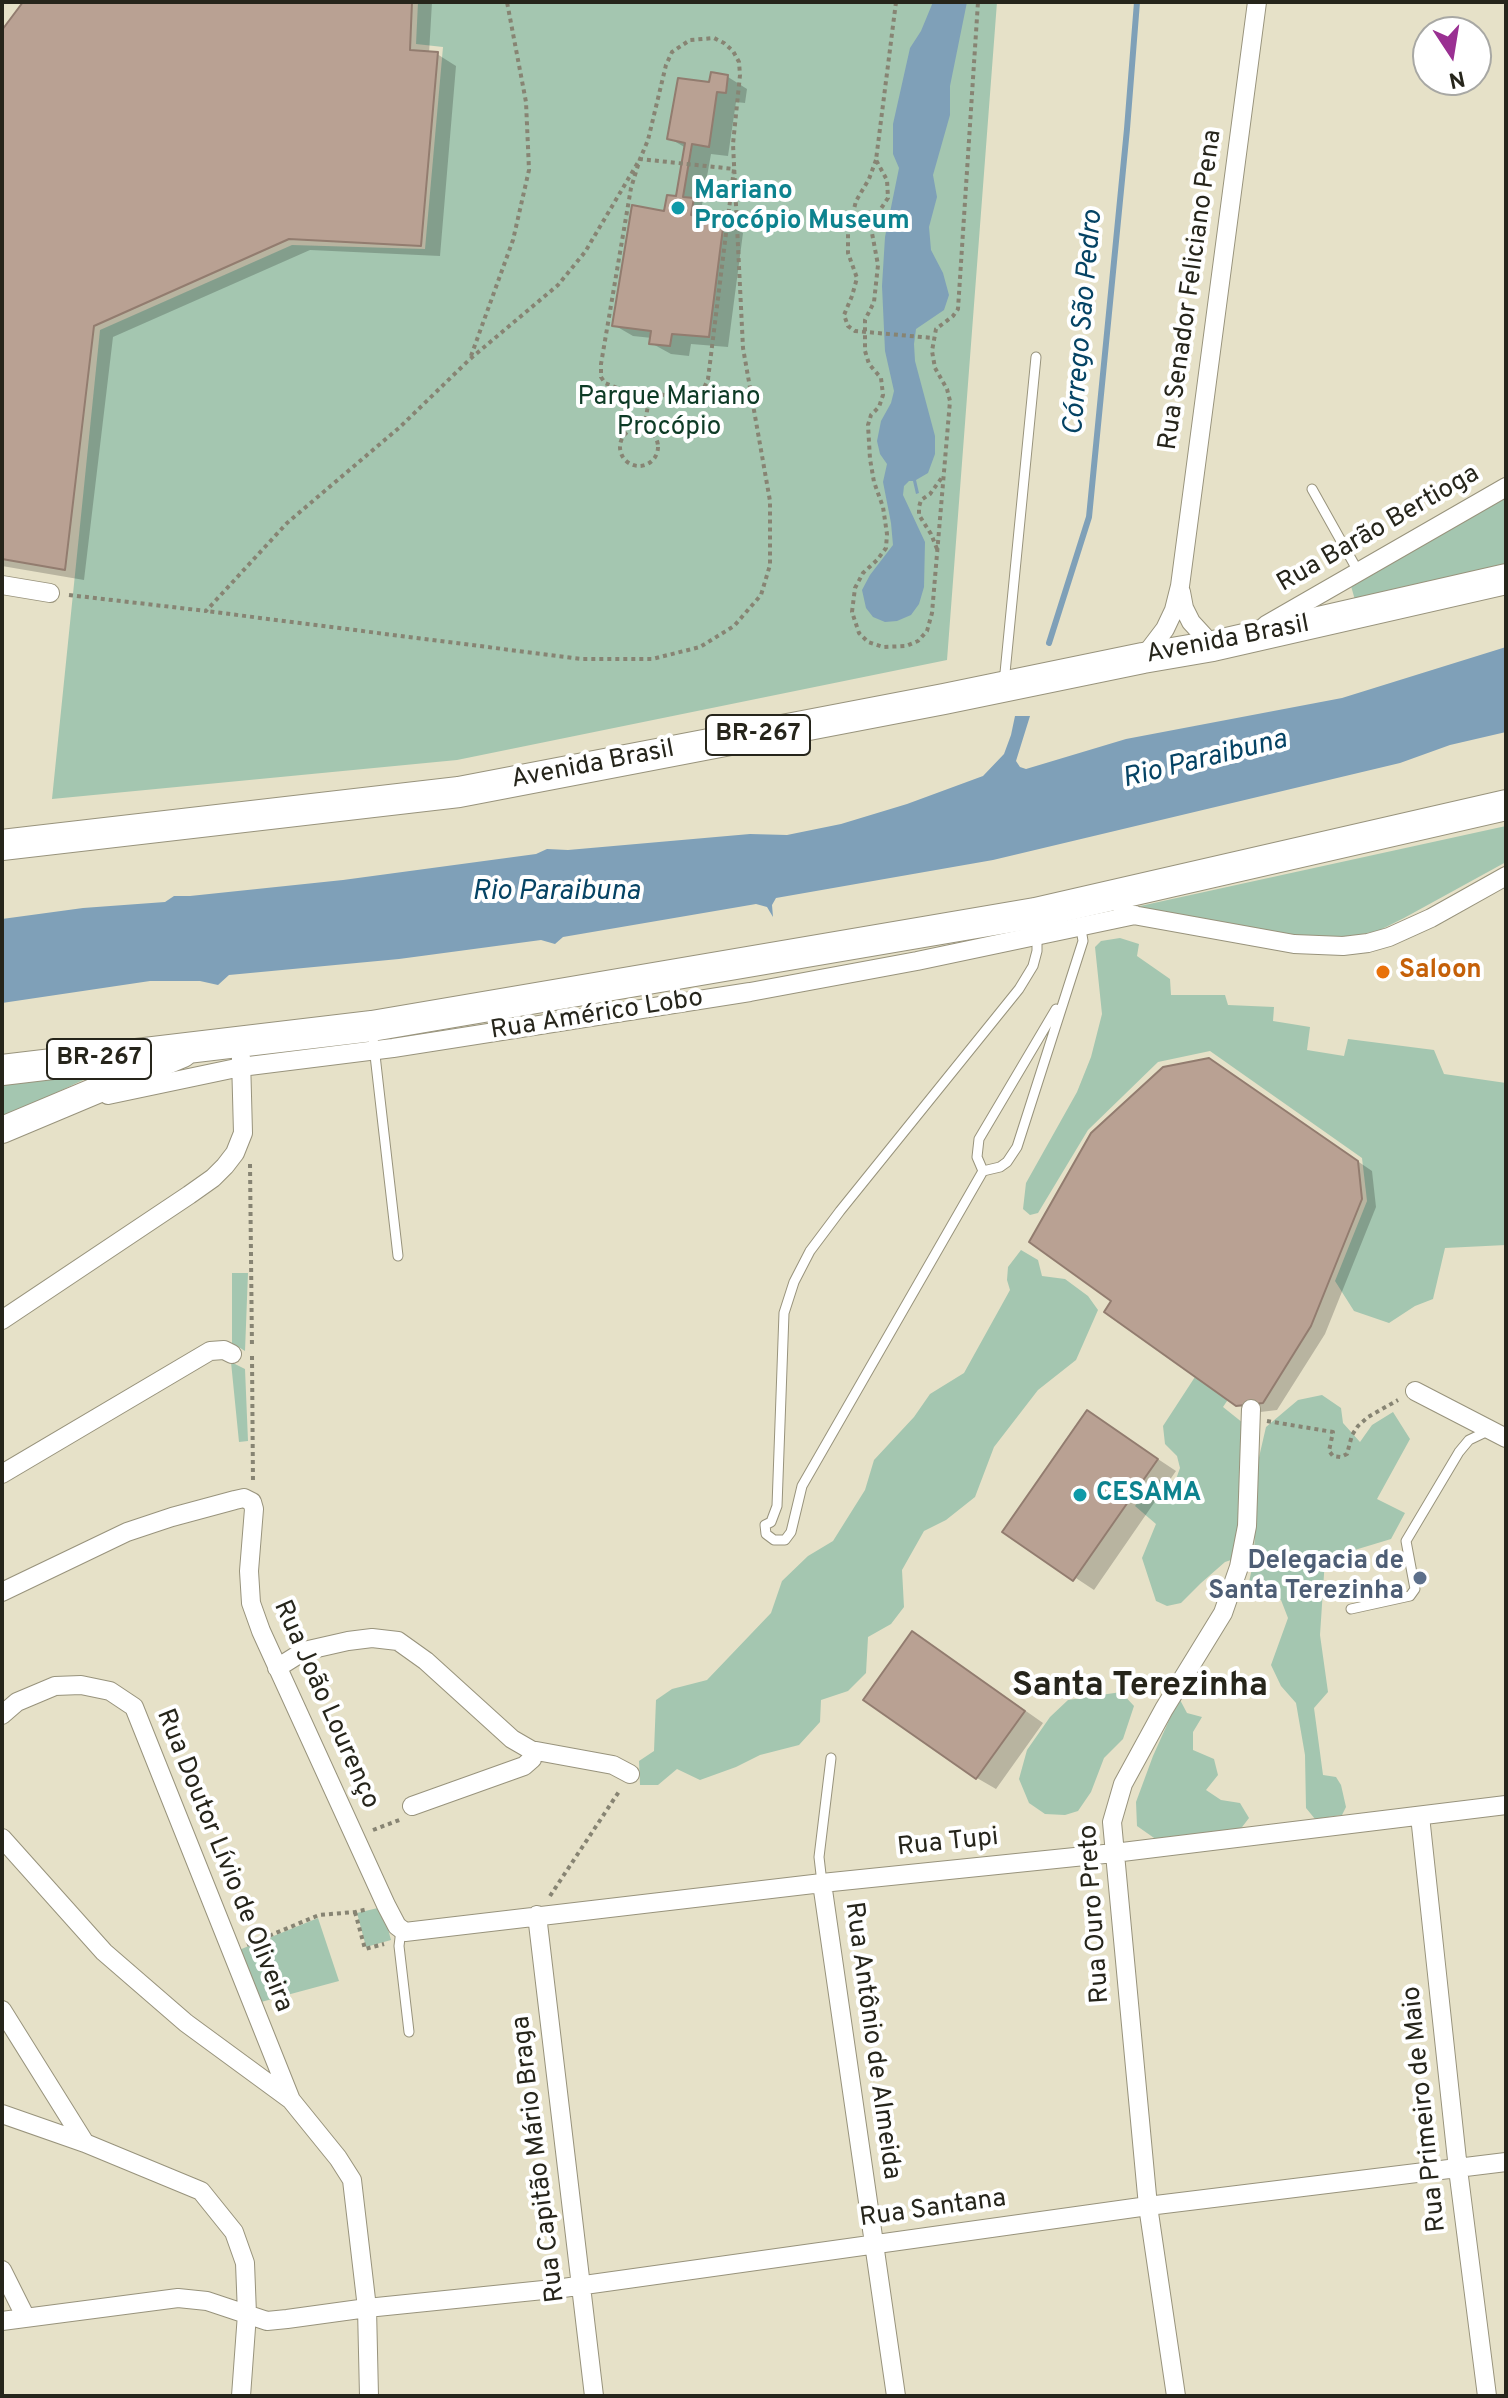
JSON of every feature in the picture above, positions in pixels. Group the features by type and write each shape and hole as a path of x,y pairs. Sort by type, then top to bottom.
{"highway":[{"name":"Avenida Brasil","path":"2,845 459,792 1225,644 1506,579"},
{"name":"BR-267","path":"2,1070 196,1049 241,1055 373,1038 1036,925 1506,805"}],"main road":[{"path":"2,1130 196,1049"}],"street":[{"name":"Rua Senador Feliciano Pena","path":"1143,658 1165,629 1180,586 1257,2"},
{"name":"Rua Barão Bertioga","path":"1225,644 1359,573 1506,487"},
{"path":"2,585 50,593"},
{"name":"Rua Senador Feliciano Pena","path":"1180,586 1184,608 1191,622 1225,644"},
{"path":"1078,912 1135,915 1294,944 1343,946 1389,937 1431,918 1506,876"},
{"path":"2,1320 243,1156 241,1055 58,1105"},
{"path":"2,1474 210,1351 217,1349 232,1354"},
{"path":"1415,1391 1498,1434"},
{"name":"Rua Ouro Preto","path":"1176,2396 1148,2206 1112,1822 1123,1784 1164,1709 1223,1613 1239,1567 1247,1526 1251,1414"},
{"path":"2,1592 127,1532 249,1494"},
{"name":"Rua João Lourenço","path":"249,1494 254,1509 249,1571 251,1603 277,1668 397,1933"},
{"path":"277,1668 304,1651 348,1641 372,1638 398,1641 426,1661 512,1739 531,1750 613,1765 630,1774"},
{"name":"Rua Doutor Lívio de Oliveira","path":"2,1715 17,1702 55,1686 81,1685 110,1691 134,1707 291,2100"},
{"path":"412,1806 524,1766 532,1759 531,1750"},
{"name":"Rua Tupi","path":"397,1933 822,1883 1114,1853 1506,1805"},
{"name":"Rua Primeiro de Maio","path":"1420,1816 1458,2169 1487,2396"},
{"path":"2,1838 104,1952 186,2023 291,2100 338,2158 352,2180 367,2308 369,2396"},
{"name":"Rua Antônio de Almeida","path":"822,1883 896,2396"},
{"name":"Rua Capitão Mário Braga","path":"537,1915 594,2396"},
{"path":"2,2010 85,2143"},
{"path":"2,2114 85,2143 201,2191 234,2232 245,2263 247,2314 241,2396"},
{"name":"Rua Santana","path":"2,2321 178,2298 207,2301 267,2321 581,2285 1148,2206 1506,2162"},
{"path":"2,2270 26,2318"}],"lane":[{"path":"1003,687 1036,357"},
{"path":"1312,489 1359,573"},
{"path":"1036,925 1033,966 1019,989 840,1211 810,1251 794,1282 784,1313 777,1506 771,1522 765,1525 766,1534 774,1540 785,1540 791,1532 802,1486 983,1171 1000,1167 1017,1147 1083,941 1078,912"},
{"path":"983,1171 977,1157 979,1139 1064,996"},
{"path":"373,1038 398,1256"},
{"path":"1351,1609 1410,1596 1415,1589 1406,1541 1469,1440 1498,1434"},
{"path":"822,1883 819,1857 831,1758"},
{"path":"397,1933 409,2032"}],"path":[{"path":"470,359 513,240 529,170 526,102 507,2"},
{"path":"896,2 876,160 856,201 848,233 848,253 857,278 844,315 848,326 855,331 933,338"},
{"path":"876,160 887,180 888,198 872,233 878,265 874,302 865,320 865,351 869,364 881,378 883,395 868,425 872,470 887,534 886,548 863,573 855,588 852,612 859,633 868,642 883,647 906,646 918,641 927,631 932,613 950,401 935,368 932,351 936,329 958,309 978,2"},
{"path":"50,593 581,659 652,659 700,647 734,626 761,595 770,565 770,501 743,348 733,144 740,75 739,62 724,43 714,38 690,40 672,52 666,65 648,140 631,188 601,364 601,377 605,383 617,388 684,398 696,395 704,388 708,379 734,169"},
{"path":"206,611 287,523 400,427 470,359 558,285 585,252 640,159"},
{"path":"640,159 734,169"},
{"path":"644,428 650,394"},
{"path":"644,428 655,436 658,449 653,461 635,466 621,455 620,444 631,430 644,428"},
{"path":"937,551 919,515 919,507 921,500 945,474"},
{"path":"243,1156 249,1494"},
{"path":"1251,1414 1333,1432 1329,1451 1333,1456 1341,1457 1347,1454 1352,1435 1368,1417 1415,1391"},
{"path":"537,1915 630,1774"},
{"path":"355,1837 415,1813 412,1806"},
{"path":"231,1952 319,1915 374,1907"},
{"path":"355,1912 365,1949 397,1933"}],"green space":[{"name":"Parque Mariano Procópio","path":"418,2 997,2 947,660 457,760 52,799 100,330 292,245 425,249 443,47 416,44"},
{"path":"1506,496 1506,566 1355,600 1351,586"},
{"path":"1506,826 1506,862 1378,931 1336,939 1305,937 1131,908"},
{"path":"1120,938 1139,944 1137,956 1170,979 1171,995 1225,995 1228,1005 1274,1007 1273,1021 1310,1027 1307,1050 1344,1056 1348,1039 1434,1050 1444,1074 1506,1083 1506,1245 1445,1248 1433,1299 1415,1306 1389,1323 1354,1311 1335,1281 1367,1201 1362,1158 1210,1051 1158,1062 1088,1130 1038,1213 1030,1215 1023,1209 1026,1183 1077,1092 1091,1057 1102,1014 1095,947 1101,941"},
{"path":"111,1067 2,1118 2,1079"},
{"path":"1021,1250 1038,1260 1042,1276 1065,1279 1088,1296 1098,1310 1076,1360 1038,1390 994,1447 975,1497 946,1520 924,1531 902,1570 904,1607 891,1624 868,1637 866,1673 848,1691 821,1700 820,1722 799,1745 760,1755 700,1780 677,1769 658,1785 640,1785 639,1761 654,1751 656,1700 672,1689 707,1680 771,1613 782,1581 808,1556 833,1541 865,1490 874,1460 914,1417 930,1394 964,1373 1010,1290 1008,1267"},
{"path":"232,1273 248,1273 245,1351 232,1343"},
{"path":"1206,1360 1237,1386 1223,1407 1243,1423 1239,1475 1243,1493 1234,1559 1225,1562 1181,1603 1167,1606 1156,1601 1142,1558 1156,1524 1135,1506 1154,1479 1175,1482 1180,1468 1177,1456 1165,1444 1163,1426"},
{"path":"231,1362 245,1369 248,1441 239,1442"},
{"path":"1322,1395 1341,1408 1343,1423 1360,1442 1372,1425 1393,1412 1410,1439 1377,1499 1405,1513 1391,1539 1325,1559 1320,1635 1328,1692 1314,1708 1323,1775 1336,1777 1346,1807 1342,1815 1315,1819 1306,1808 1305,1755 1296,1703 1281,1686 1271,1665 1288,1618 1281,1600 1270,1601 1256,1596 1249,1582 1254,1559 1257,1466 1266,1427 1298,1400"},
{"path":"1121,1692 1134,1706 1123,1739 1104,1758 1091,1792 1078,1811 1065,1815 1045,1814 1029,1803 1019,1779 1027,1750 1050,1717 1068,1700"},
{"path":"1179,1698 1187,1713 1202,1717 1193,1732 1193,1750 1214,1759 1218,1775 1206,1790 1221,1800 1240,1803 1249,1818 1239,1831 1157,1840 1137,1826 1136,1802"},
{"path":"382,1907 391,1940 366,1947 357,1913"},
{"path":"318,1918 339,1981 261,2002 239,1950"}],"water":[{"path":"933,2 967,2 950,86 950,115 933,175 937,197 929,227 931,250 943,273 949,295 944,310 916,329 914,344 915,361 935,436 935,454 928,473 916,480 919,493 916,494 913,481 909,481 904,486 903,495 925,542 924,587 919,604 911,615 885,622 873,617 866,608 862,590 893,545 883,482 887,464 880,454 877,441 881,421 894,391 885,351 882,286 885,237 899,168 893,154 893,124 910,48"},
{"name":"Rio Paraibuna","path":"1506,647 1506,732 1450,745 1400,763 993,860 776,898 772,905 773,917 767,907 756,904 563,937 555,944 541,940 399,959 229,975 218,985 200,981 150,981 2,1003 2,919 83,908 165,902 174,896 343,880 536,854 547,849 568,850 750,834 787,835 841,824 983,776 1004,754 1015,716 1030,716 1016,761 1026,769 1126,739 1342,698"}],"building":[{"path":"23,2 412,2 410,50 438,52 421,246 289,239 94,326 65,570 2,559 2,30"},
{"name":"Mariano Procópio Museum","path":"711,72 728,75 726,93 717,92 709,147 692,144 683,197 694,198 691,215 724,220 709,337 672,334 670,346 649,344 651,331 612,326 632,205 664,211 667,195 676,196 685,143 667,139 678,78 709,82"},
{"path":"1209,1058 1358,1161 1362,1199 1311,1326 1263,1403 1236,1406 1104,1312 1111,1301 1029,1242 1091,1133 1163,1067"},
{"name":"CESAMA","path":"1087,1410 1158,1459 1073,1581 1002,1532"},
{"path":"912,1631 1025,1711 976,1779 863,1700"}],"waterway":[{"name":"Córrego São Pedro","path":"1049,643 1089,517 1137,2"}],"place":[{"name":"Mariano Procópio Museum","path":"678,208"},
{"name":"Saloon","path":"1383,972"},
{"name":"CESAMA","path":"1080,1495"},
{"name":"Delegacia de Santa Terezinha","path":"1420,1578"}],"district":[{"name":"Santa Terezinha","path":"1140,1688"}]}
